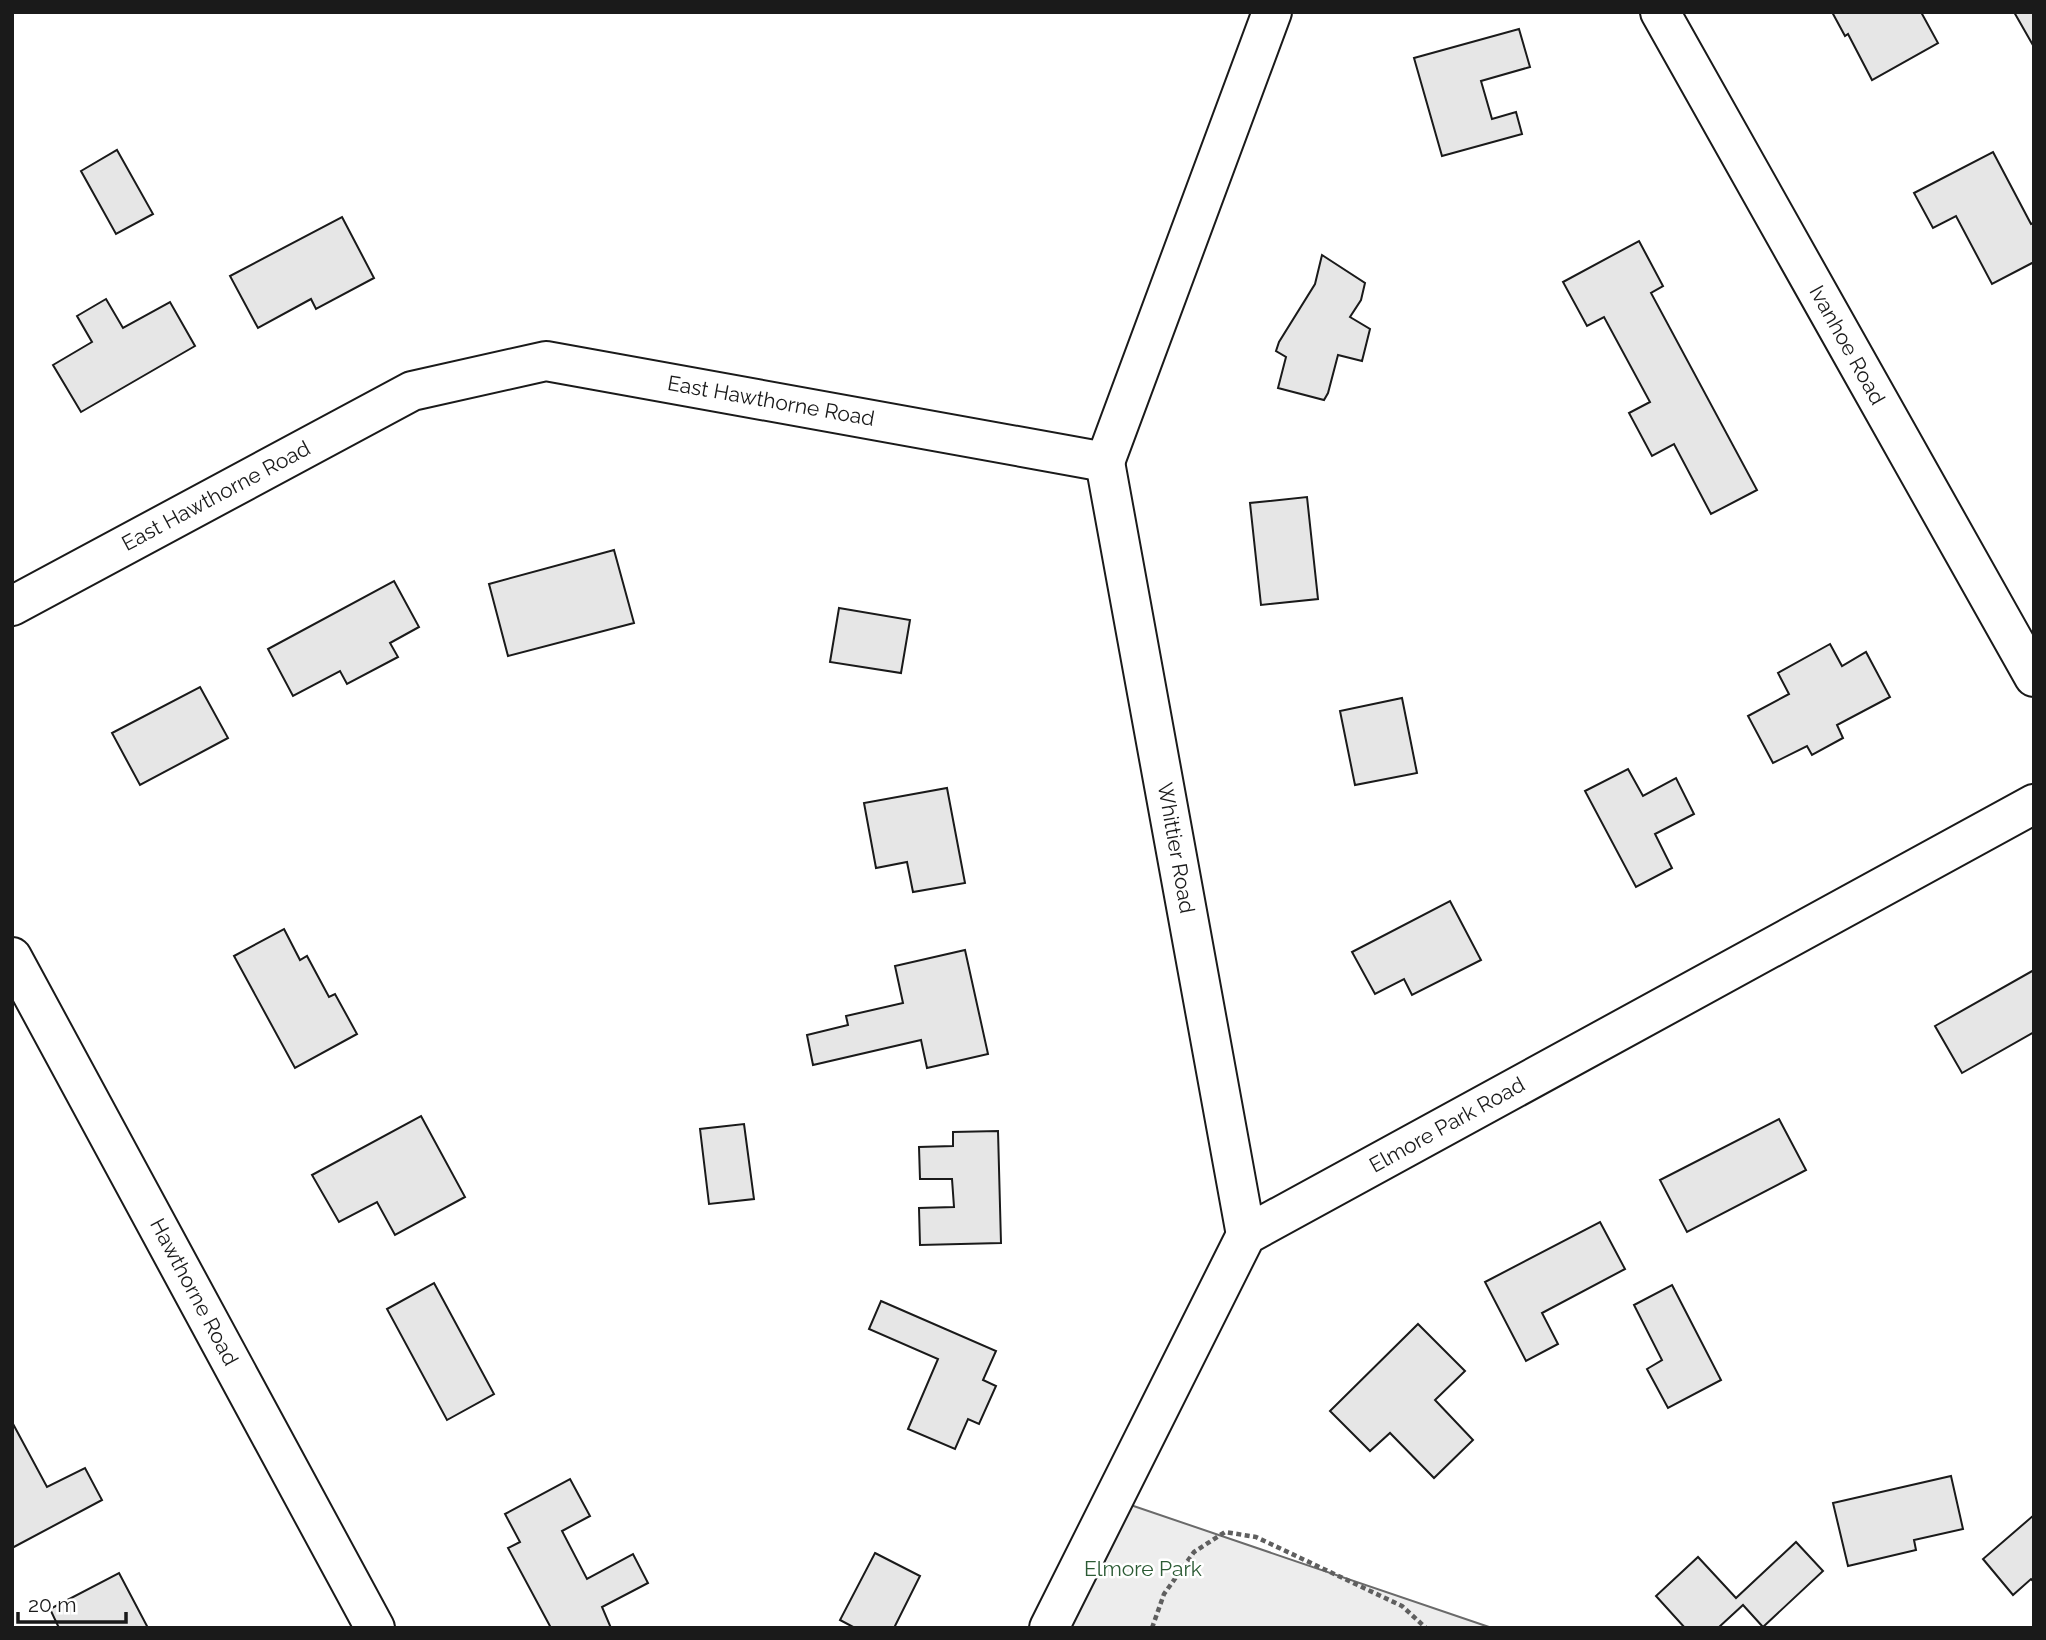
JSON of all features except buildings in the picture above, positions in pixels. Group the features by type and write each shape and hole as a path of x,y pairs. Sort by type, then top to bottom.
{"street":[{"path":"1105,462 1272,12"},
{"name":"Ivanhoe Road","path":"1660,12 2034,677"},
{"name":"East Hawthorne Road","path":"12,606 412,391 546,361 1105,462"},
{"name":"Whittier Road","path":"1105,462 1246,1235"},
{"name":"Elmore Park Road","path":"1246,1235 2034,804"},
{"name":"Hawthorne Road","path":"12,957 375,1628"},
{"path":"1049,1628 1246,1235"}],"path":[{"path":"1153,1628 1164,1594 1194,1552 1225,1532 1256,1537 1402,1606 1426,1628"}],"shaded area":[{"name":"Elmore Park","path":"1113,1499 1492,1628 1049,1628"}]}
